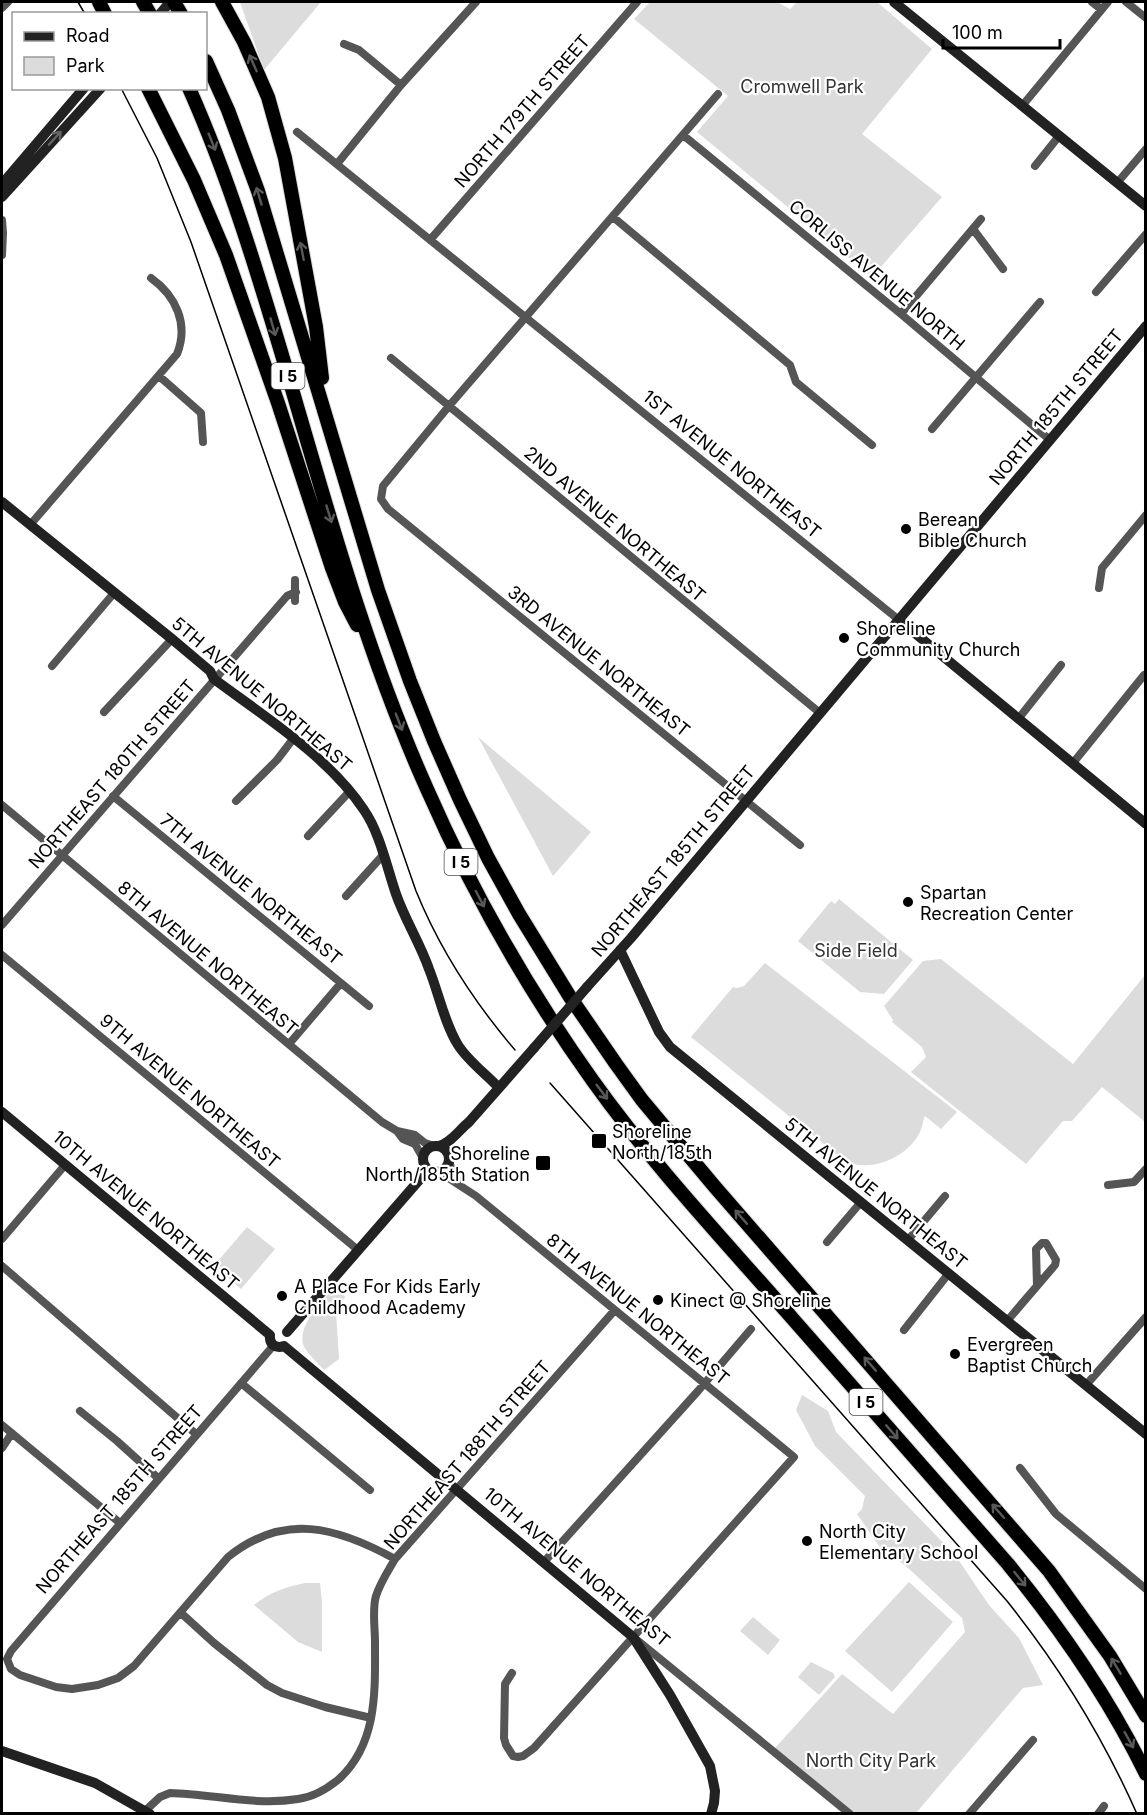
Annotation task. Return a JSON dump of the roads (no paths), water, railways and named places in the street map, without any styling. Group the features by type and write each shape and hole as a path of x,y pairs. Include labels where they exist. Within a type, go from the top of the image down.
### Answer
{"highway":[{"path":"143,2 163,8"},
{"path":"222,2 244,42 268,97 285,158 316,327 326,413"},
{"name":"I 5","path":"207,63 244,152 388,621 434,741 488,858 519,914 553,970 616,1064 679,1145 1049,1571 1110,1656 1146,1716"},
{"path":"149,90 194,180 226,255 278,403 340,592 379,667"},
{"name":"I 5","path":"190,90 232,194 338,544 379,667 413,758 468,876 516,962 594,1081 665,1173 1026,1586 1082,1662 1131,1744 1146,1774"}],"main road":[{"path":"894,2 1146,206"},
{"path":"2,184 82,90"},
{"path":"2,197 99,90"},
{"name":"NORTH 185TH STREET","path":"899,620 1146,326"},
{"name":"5TH AVENUE NORTHEAST","path":"2,502 172,639 210,671 214,679 332,770 351,791 366,812 384,854 397,896 429,967 448,1025 459,1047 499,1088"},
{"name":"NORTHEAST 185TH STREET","path":"437,1146 448,1142 499,1088 620,950 899,620"},
{"name":"1ST AVENUE NORTHEAST","path":"899,620 1144,820"},
{"name":"5TH AVENUE NORTHEAST","path":"620,950 659,1032 670,1047 1146,1434"},
{"name":"10TH AVENUE NORTHEAST","path":"2,1112 633,1637"},
{"name":"NORTHEAST 185TH STREET","path":"449,1160 469,1122"},
{"path":"287,1332 279,1328 274,1330 276,1342 288,1341 287,1332 358,1250 434,1171 446,1168 449,1160 446,1150 437,1146 426,1150 423,1158 425,1166 434,1171"},
{"path":"633,1637 676,1703 710,1766 715,1791 711,1814"},
{"path":"2,1751 95,1783 148,1812"}],"street":[{"path":"2,8 8,2"},
{"path":"337,164 401,85 476,2"},
{"name":"NORTH 179TH STREET","path":"430,240 637,2"},
{"path":"1092,2 1101,9"},
{"path":"1022,106 1108,2"},
{"path":"1126,2 1146,18"},
{"path":"344,44 359,50 401,85"},
{"path":"449,406 718,94"},
{"name":"1ST AVENUE NORTHEAST","path":"297,132 899,620"},
{"name":"CORLISS AVENUE NORTH","path":"683,135 1050,440"},
{"path":"1035,166 1059,136"},
{"path":"1117,183 1146,149"},
{"path":"613,217 790,365 796,382 872,445"},
{"path":"901,314 981,219"},
{"path":"2,220 2,255"},
{"path":"973,229 1003,269"},
{"path":"1096,292 1146,234"},
{"path":"30,525 177,354 183,333 180,317 165,288 151,278"},
{"path":"932,429 1040,302"},
{"name":"2ND AVENUE NORTHEAST","path":"391,358 820,713"},
{"path":"159,376 201,413 203,442"},
{"name":"3RD AVENUE NORTHEAST","path":"449,406 383,486 381,499 388,509 800,845"},
{"path":"1099,588 1102,568 1146,515"},
{"name":"NORTHEAST 180TH STREET","path":"2,925 287,596 296,596 295,580"},
{"path":"52,666 114,593"},
{"path":"104,712 172,639"},
{"path":"1019,718 1061,665"},
{"path":"1073,763 1144,675"},
{"path":"236,801 277,760 293,739"},
{"path":"308,836 351,791"},
{"name":"7TH AVENUE NORTHEAST","path":"113,796 369,1006"},
{"name":"8TH AVENUE NORTHEAST","path":"2,806 382,1122 397,1131 415,1135 425,1143 437,1146"},
{"path":"346,896 384,854"},
{"name":"9TH AVENUE NORTHEAST","path":"2,955 358,1250"},
{"path":"289,1044 341,983"},
{"name":"8TH AVENUE NORTHEAST","path":"397,1131 403,1139 415,1144 423,1158"},
{"name":"8TH AVENUE NORTHEAST","path":"449,1160 453,1173 462,1185"},
{"path":"2,1239 65,1165"},
{"path":"1108,1185 1134,1182 1146,1169"},
{"name":"8TH AVENUE NORTHEAST","path":"434,1171 462,1185 794,1457 633,1637"},
{"path":"908,1240 945,1196"},
{"path":"827,1242 861,1202"},
{"path":"1007,1321 1037,1286 1055,1265 1056,1260 1046,1243 1042,1243 1036,1249 1037,1286"},
{"path":"2,1266 196,1434"},
{"path":"904,1330 949,1273"},
{"name":"NORTHEAST 188TH STREET","path":"148,1812 160,1797 170,1793 274,1802 300,1799 330,1786 357,1760 371,1718 375,1684 375,1597 382,1581 395,1559 614,1311"},
{"path":"1086,1385 1146,1317"},
{"path":"544,1562 750,1329"},
{"name":"NORTHEAST 185TH STREET","path":"181,1613 134,1666 118,1678 98,1685 72,1689 56,1687 20,1675 10,1669 7,1659 11,1651 276,1342"},
{"path":"241,1383 370,1490"},
{"path":"80,1411 158,1479"},
{"path":"2,1425 120,1523"},
{"path":"2,1448 12,1433"},
{"path":"1020,1468 1056,1514 1146,1589"},
{"path":"371,1718 282,1693 267,1685 214,1643 181,1613 228,1557 259,1537 282,1529 303,1528 334,1534 365,1543 395,1559"},
{"path":"512,1673 505,1684 504,1738 509,1751 513,1756 518,1757 534,1748 633,1637"},
{"name":"10TH AVENUE NORTHEAST","path":"633,1637 850,1814"},
{"path":"969,1814 1033,1740"},
{"path":"1098,1814 1104,1806"}],"tram line":[{"path":"78,2 84,12"},
{"path":"122,90 157,158 191,242 425,913 459,975 515,1050"},
{"path":"550,1083 1007,1601 1079,1703 1110,1757 1137,1814"}],"place":[{"name":"Berean Bible Church","path":"906,529"},
{"name":"Shoreline Community Church","path":"844,638"},
{"name":"Spartan Recreation Center","path":"908,902"},
{"name":"Shoreline North/185th","path":"599,1141"},
{"name":"Shoreline North/185th Station","path":"543,1163"},
{"name":"A Place For Kids Early Childhood Academy","path":"282,1296"},
{"name":"Kinect @ Shoreline","path":"658,1300"},
{"name":"Evergreen Baptist Church","path":"955,1354"},
{"name":"North City Elementary School","path":"807,1541"}],"park label":[{"name":"Cromwell Park","path":"802,86"},
{"name":"Side Field","path":"856,950"},
{"name":"North City Park","path":"871,1760"}]}
